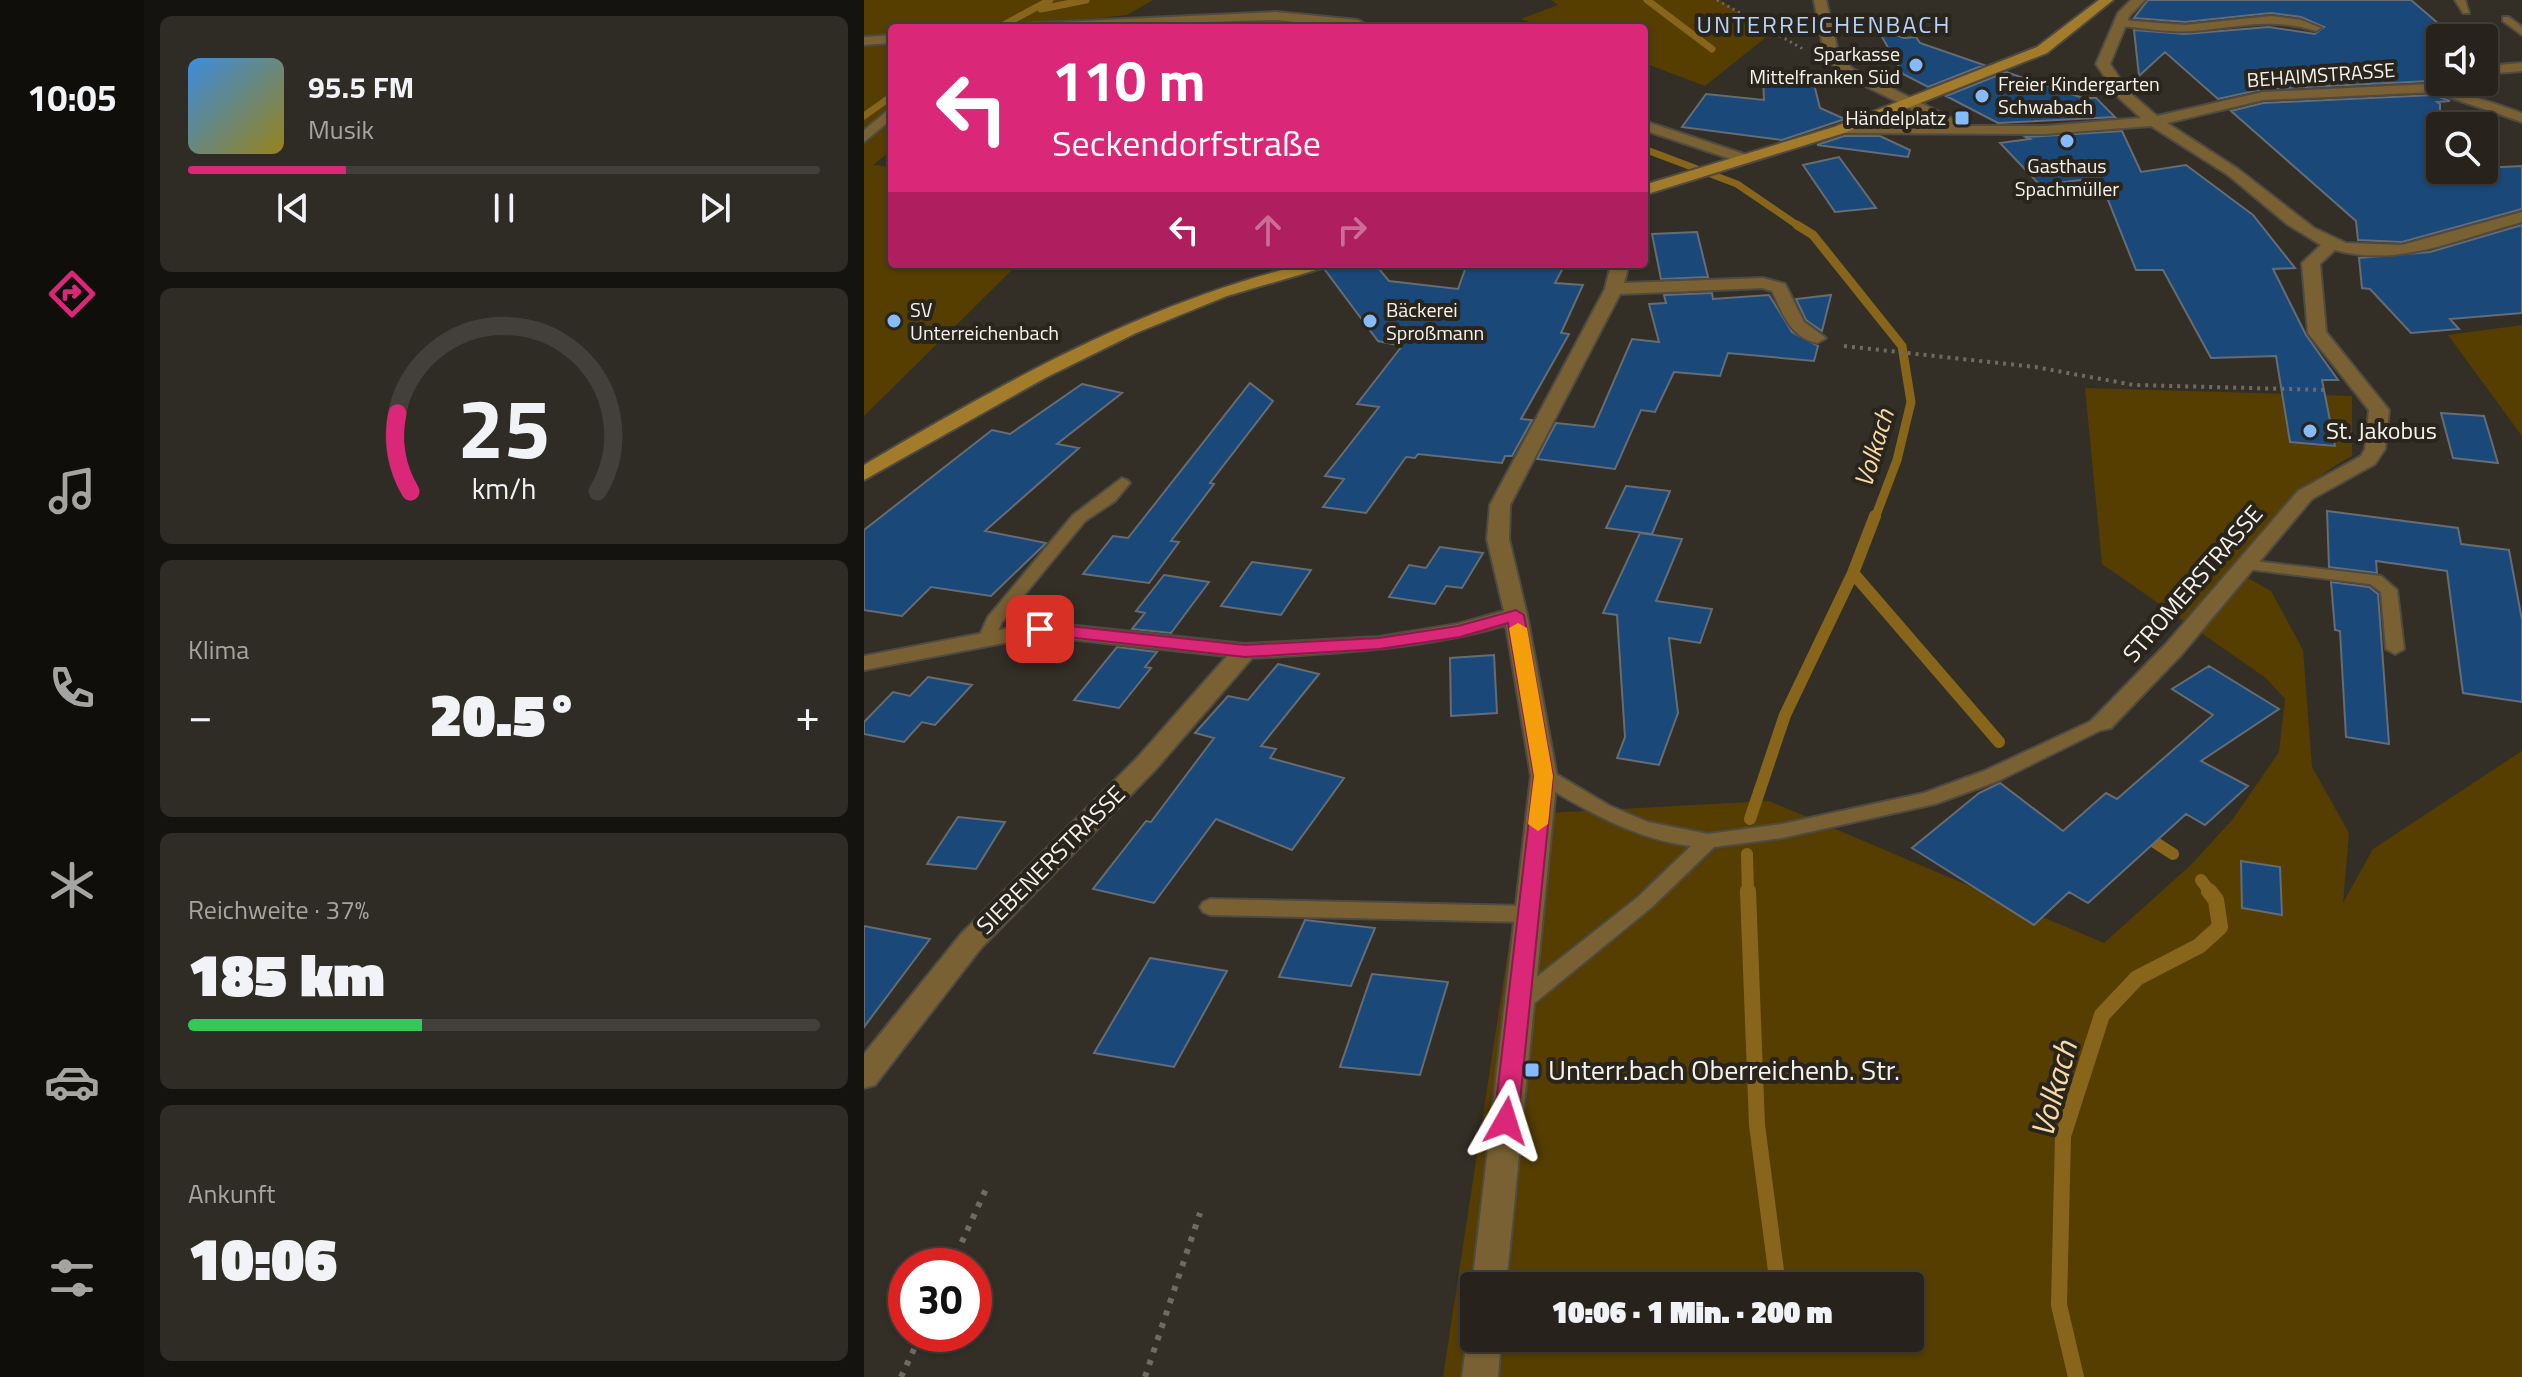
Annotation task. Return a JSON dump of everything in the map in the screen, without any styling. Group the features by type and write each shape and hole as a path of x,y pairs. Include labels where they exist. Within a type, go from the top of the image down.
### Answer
{"main road":[{"path":"1648,189 1839,130 2042,50 2107,0"},
{"path":"864,474 945,426 1088,350 1222,291 1307,268"}],"street":[{"path":"1276,16 1301,0"},
{"path":"1820,0 1832,57 1848,72 1972,132"},
{"path":"2139,0 2124,13 2103,64 2125,98 2183,142 2233,171 2313,236 2331,245 2363,252 2414,249 2522,217"},
{"path":"1327,6 1359,24"},
{"path":"1114,24 1276,16 1346,24"},
{"path":"864,41 888,39"},
{"path":"2498,69 2522,67"},
{"name":"BEHAIMSTRASSE","path":"2155,121 2263,96 2426,85"},
{"path":"2468,96 2522,118"},
{"path":"864,138 888,115"},
{"path":"1839,130 1972,132 2155,121"},
{"path":"1648,127 1739,161"},
{"name":"STROMERSTRASSE","path":"2102,722 2174,649 2305,495 2368,460 2375,449 2379,410 2317,333 2311,263 2331,245"},
{"path":"1490,1272 1544,776 1516,615 1498,539 1500,505 1617,276 1763,283 1779,288 1797,325 1817,338"},
{"path":"864,663 1040,629 1245,651 1379,644 1460,631 1516,615"},
{"name":"SIEBENERSTRASSE","path":"864,1076 971,941 1147,763 1245,651"},
{"path":"1480,1377 1483,1352"}],"lane":[{"path":"2460,0 2466,11"},
{"path":"2506,19 2522,32"},
{"path":"2120,23 2195,28 2238,20 2271,20 2296,21 2316,28"},
{"path":"987,639 994,621 1079,518 1109,498 1122,483"},
{"path":"2246,565 2375,580 2389,590 2395,649"},
{"name":"STROMERSTRASSE","path":"1544,776 1611,815 1666,837 1708,841 1782,831 1928,799 1991,776 2102,722"},
{"path":"1518,1004 1645,902 1708,841"},
{"path":"1210,907 1528,914"}],"path":[{"path":"1717,0 1811,53 1832,57"},
{"path":"1817,338 1882,350 2035,367 2134,385 2364,391"},
{"path":"959,1248 986,1189"},
{"path":"1145,1377 1200,1213"},
{"path":"901,1377 913,1352"}],"shaded area":[{"path":"864,0 1153,0 1127,15 1040,24 888,24 888,153 873,165 888,167 888,268 1014,268 864,416"},
{"path":"1551,0 1720,0 1770,34 1705,86 1648,65 1648,24 1535,24 1521,19 1558,5"},
{"path":"2522,325 2522,436 2448,335"},
{"path":"2085,388 2352,396 2352,456 2301,492 2233,570 2271,591 2303,650 2312,767 2349,833 2343,903 2373,849 2522,751 2522,1377 1443,1377 1529,814 1769,801 2104,943 2192,864 2233,819 2279,752 2285,699 2266,678 2102,564"}],"building":[{"path":"2148,0 2411,0 2439,24 2426,24 2426,81 2263,89 2218,99 2165,52 2139,76 2134,30 2185,34 2269,27 2315,34 2324,27 2301,17 2271,13 2185,22 2134,18"},
{"path":"1877,28 1904,38 1916,37 1920,43 1984,65 1928,87 1903,74"},
{"path":"2006,72 2083,98 2096,98 2115,117 1998,123 1946,96"},
{"path":"1812,76 1820,108 1845,119 1782,140 1682,127 1706,94 1764,100 1763,77"},
{"path":"2426,95 2450,101 2437,102 2440,112 2426,112 2426,184 2498,184 2498,167 2522,166 2522,209 2402,242 2358,240 2356,221 2231,111 2263,103"},
{"path":"2122,131 2141,172 2186,165 2253,215 2295,268 2273,269 2306,335 2338,380 2322,380 2335,446 2290,442 2276,356 2211,358 2163,270 2136,270 2108,200 2081,180 2040,185 2000,143 2030,139 2026,137"},
{"path":"1844,136 1880,136 1910,150 1908,157 1817,145"},
{"path":"1839,157 1876,208 1835,212 1803,165"},
{"path":"2522,225 2522,313 2450,319 2459,329 2411,333 2370,289 2362,288 2359,258 2430,252"},
{"path":"1697,232 1708,277 1661,279 1652,234"},
{"path":"1378,268 1389,281 1458,289 1466,268 1563,268 1555,283 1583,285 1561,333 1569,334 1521,419 1532,420 1512,456 1505,456 1502,463 1418,454 1415,458 1406,457 1366,513 1323,507 1344,479 1325,476 1379,407 1357,404 1402,346 1378,341 1325,270"},
{"path":"1712,293 1713,299 1769,295 1792,332 1818,346 1814,361 1728,353 1720,376 1674,372 1655,412 1641,410 1615,469 1537,459 1556,423 1594,427 1632,339 1659,342 1649,304 1666,303 1664,295"},
{"path":"1831,295 1822,331 1806,320 1796,299"},
{"path":"1250,383 1273,401 1210,483 1214,484 1171,541 1179,542 1149,583 1083,574 1113,536 1128,538"},
{"path":"1082,384 1122,393 1057,444 1079,448 985,531 1046,543 991,596 931,587 902,616 864,610 864,530 992,430 1010,434"},
{"path":"2441,413 2484,416 2498,463 2453,458"},
{"path":"1626,486 1670,491 1652,534 1606,528"},
{"path":"2327,511 2458,528 2461,544 2509,550 2522,620 2522,702 2463,693 2447,571 2376,561 2377,573 2329,567"},
{"path":"1640,533 1682,539 1656,601 1712,609 1700,643 1669,638 1678,713 1659,765 1617,758 1625,737 1617,615 1603,613"},
{"path":"1440,547 1483,553 1462,588 1446,586 1435,604 1389,597 1409,565 1426,568"},
{"path":"1252,562 1311,570 1281,615 1221,606"},
{"path":"1164,575 1209,582 1171,633 1132,629 1145,613 1136,611"},
{"path":"2331,582 2369,587 2378,594 2389,744 2346,737 2340,631 2335,630"},
{"path":"1117,647 1157,652 1145,667 1151,668 1119,708 1074,700"},
{"path":"1494,655 1497,713 1451,716 1450,658"},
{"path":"1278,664 1319,674 1261,746 1276,749 1270,758 1344,778 1292,850 1216,819 1154,903 1093,889 1146,821 1151,822 1214,738 1195,733 1228,696 1248,700"},
{"path":"2209,666 2279,709 2201,761 2248,786 2205,825 2186,814 2088,903 2069,892 2034,925 1912,848 1979,793 2000,783 2063,831 2106,793 2117,799 2213,715 2172,689"},
{"path":"928,677 972,685 935,725 922,722 904,742 864,734 864,722 893,692 910,696"},
{"path":"958,817 1005,822 976,869 927,864"},
{"path":"2241,861 2280,867 2282,915 2242,908"},
{"path":"1305,920 1375,928 1351,986 1279,977"},
{"path":"864,926 930,939 864,1027"},
{"path":"1150,958 1227,971 1174,1067 1094,1053"},
{"path":"1372,974 1448,982 1420,1075 1340,1067"}],"waterway":[{"path":"1005,24 1050,0"},
{"path":"1041,9 1086,0"},
{"path":"1647,0 1712,49"},
{"path":"864,116 888,99"},
{"name":"Volkach","path":"1648,151 1737,184 1798,226"},
{"name":"Volkach","path":"1798,226 1813,235 1902,346 1911,402 1897,460 1875,518"},
{"name":"Volkach","path":"1853,573 1875,516"},
{"path":"1750,819 1785,715 1853,573"},
{"name":"Volkach","path":"1853,573 1999,742"},
{"name":"Volkach","path":"2142,834 2173,854"},
{"path":"1747,854 1748,893"},
{"name":"Volkach","path":"2201,880 2211,893"},
{"path":"1748,891 1757,1125 1776,1272"},
{"name":"Volkach","path":"2076,1377 2059,1305 2063,1136 2102,1015 2137,978 2199,946 2220,927 2216,900 2209,891"}],"slow traffic":[{"path":"1518,628 1544,776 1538,824"}],"place":[{"name":"Sparkasse Mittelfranken Süd","path":"1916,65"},
{"name":"Freier Kindergarten Schwabach","path":"1982,96"},
{"name":"Händelplatz","path":"1962,118"},
{"name":"Gasthaus Spachmüller","path":"2067,141"},
{"name":"SV Unterreichenbach","path":"894,321"},
{"name":"Bäckerei Sproßmann","path":"1370,321"},
{"name":"St. Jakobus","path":"2310,431"},
{"name":"Unterr.bach Oberreichenb. Str.","path":"1532,1070"}],"district":[{"name":"UNTERREICHENBACH","path":"1824,25"}],"route":[{"path":"1040,629 1245,651 1379,644 1460,631 1516,615 1544,776 1506,1121"}]}
